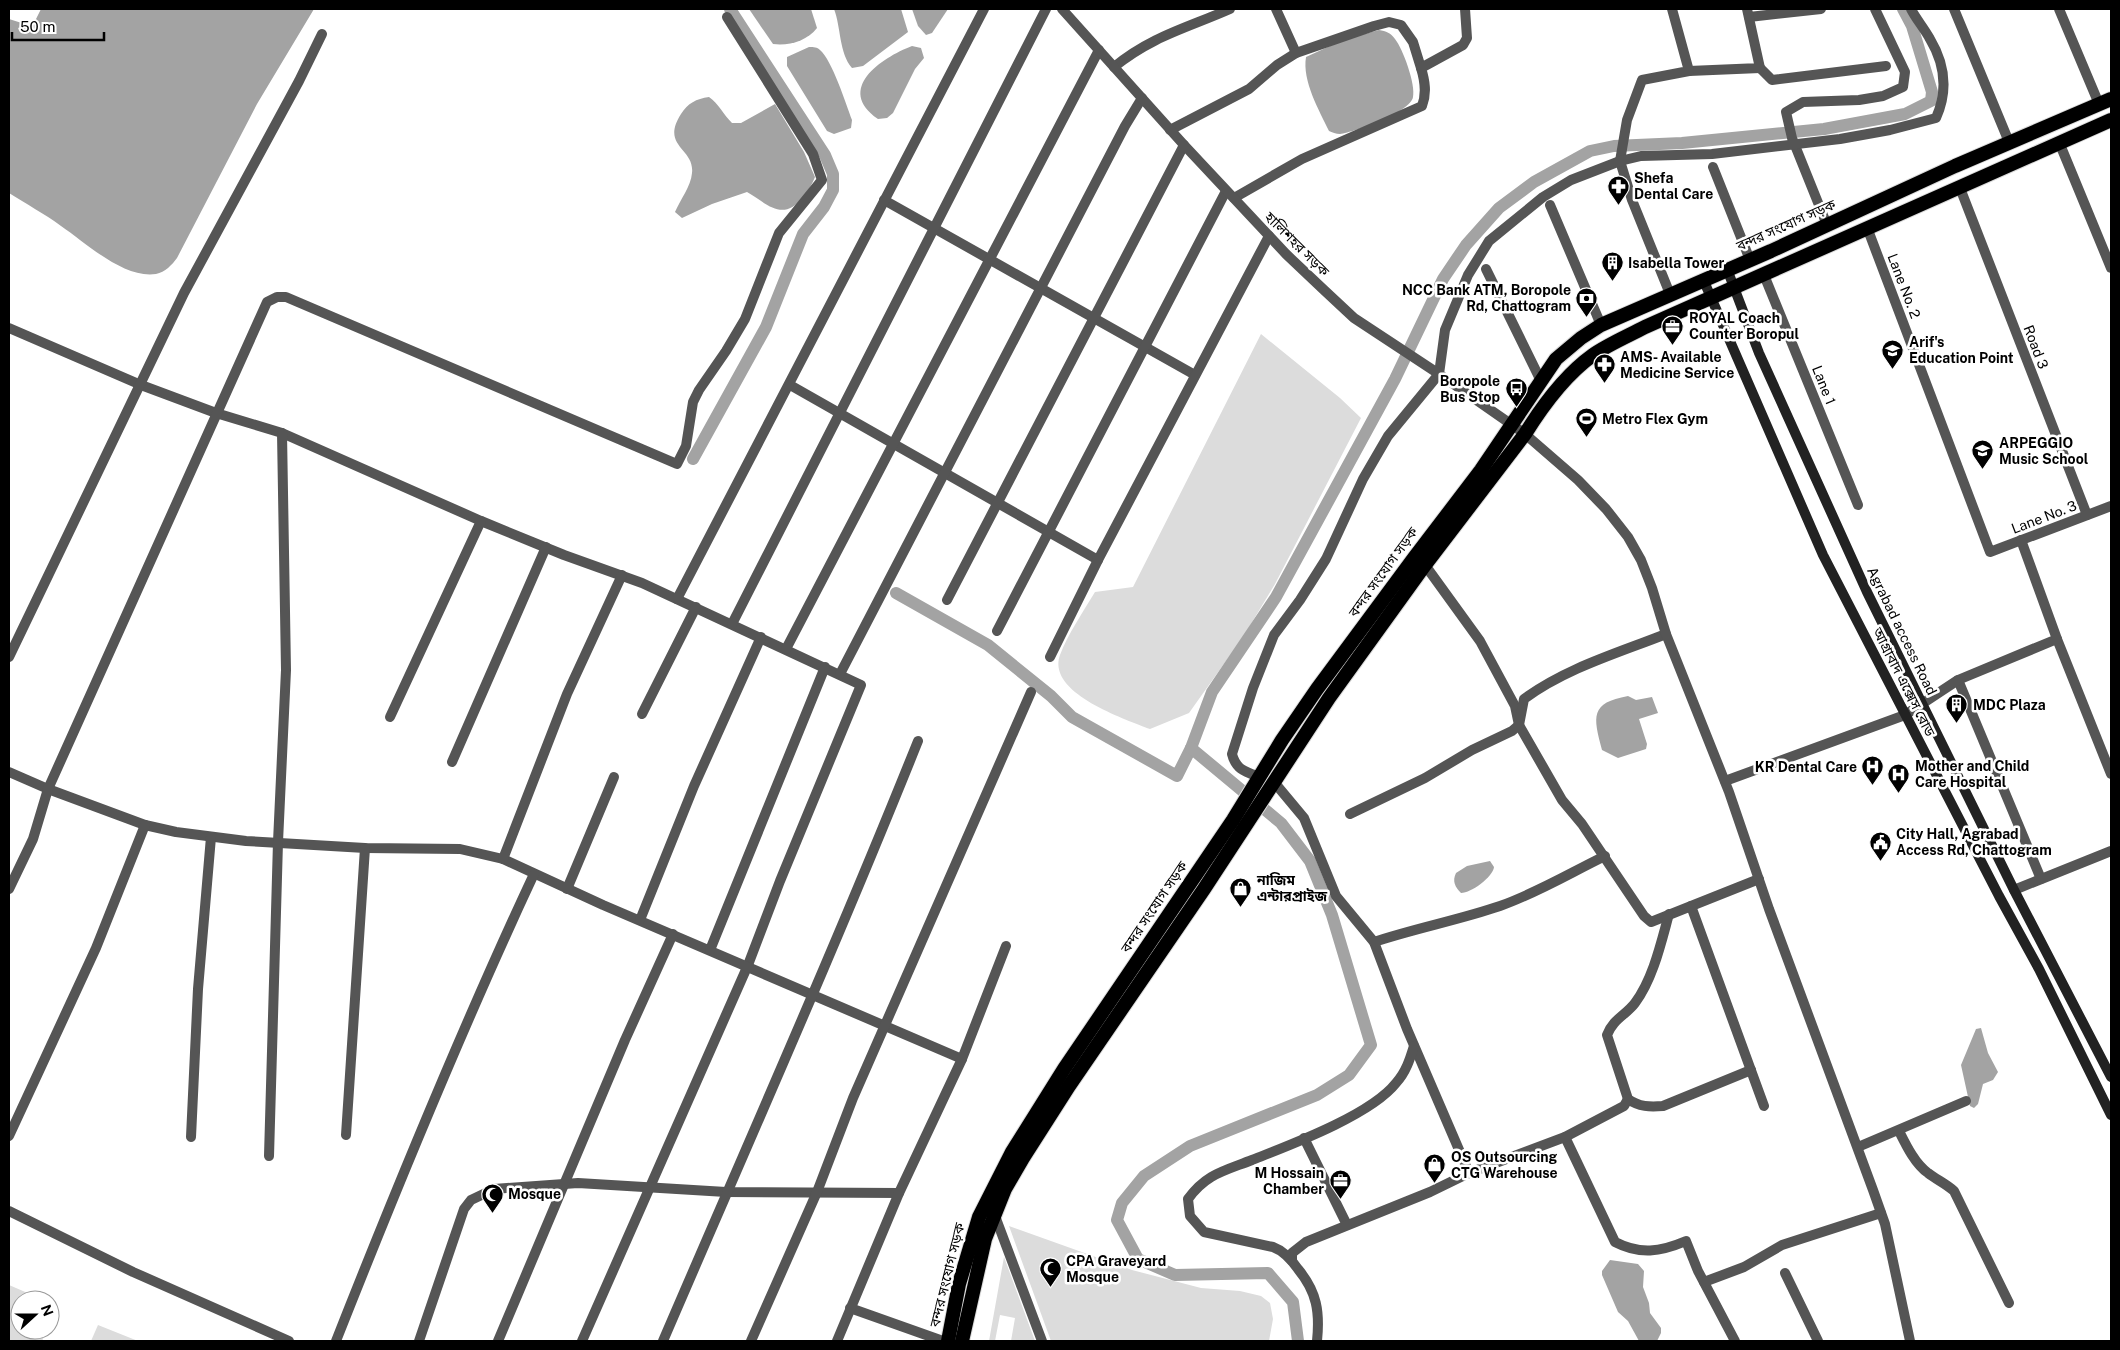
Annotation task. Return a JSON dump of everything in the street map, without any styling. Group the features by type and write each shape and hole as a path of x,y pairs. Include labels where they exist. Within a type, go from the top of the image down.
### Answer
{"highway":[{"name":"বন্দর সংযোগ সড়ক","path":"1266,782 1282,740 1317,689 1481,470 1556,359 1581,338 1601,325 1703,279 1750,260 2009,142 2105,102"},
{"name":"বন্দর সংযোগ সড়ক","path":"948,1341 968,1250 980,1217 999,1176 1064,1069 1266,782 1525,434 1537,415 1570,375 1594,355 1645,327 1711,296 1868,230 2111,120"},
{"name":"বন্দর সংযোগ সড়ক","path":"962,1341 981,1254 1005,1189 1069,1086 1177,930 1238,824"}],"main road":[{"name":"Agrabad access Road","path":"1727,269 1760,353 1867,592 1924,703 2014,890 2111,1077"},
{"name":"আগ্রাবাদ এক্সেস রোড","path":"1703,279 1823,555 2039,969 2111,1115"}],"street":[{"path":"677,599 984,9"},
{"path":"732,624 1046,9"},
{"name":"হালিশহর সড়ক","path":"1062,9 1170,130 1269,236 1354,318 1525,434 1606,508 1628,536 1641,560 1666,634 1725,781 1881,1213 1910,1341"},
{"path":"1114,67 1143,46 1163,35 1230,9"},
{"path":"1276,9 1296,53"},
{"path":"1420,68 1463,44 1467,38 1465,9"},
{"path":"1672,9 1689,71"},
{"path":"1820,9 1748,13 1760,68 1772,80 1886,66"},
{"path":"1827,225 1792,138 1786,112 1803,102 1859,100 1883,96 1903,87 1905,72 1875,9"},
{"path":"1469,1173 1414,1046 1374,942 1336,896 1304,818 1266,782 1241,770 1234,763 1232,754 1252,688 1274,635 1300,600 1326,559 1356,492 1383,444 1439,374 1444,330 1468,275 1489,241 1542,197 1571,180 1620,161 1642,156 1712,154 1840,139 1890,130 1936,118 1944,101 1943,66 1930,39 1911,9"},
{"path":"1954,9 2009,142"},
{"path":"2059,9 2105,102"},
{"path":"9,889 33,839 48,789 267,302 277,297 286,297 677,464 686,446 693,402 698,390 718,365 745,319 779,233 822,180 813,154 727,18"},
{"path":"1170,130 1242,93 1296,53 1389,22 1401,25 1408,33 1425,82 1425,98 1422,106 1319,151 1268,177 1234,198"},
{"path":"9,657 188,286 322,34"},
{"path":"786,649 1099,50"},
{"path":"1670,294 1632,200 1620,161 1627,120 1642,80 1689,71 1760,68"},
{"path":"840,674 1040,288 1125,126 1142,98"},
{"path":"2060,142 2111,268"},
{"path":"946,600 1184,145"},
{"path":"1713,167 1750,260"},
{"name":"Road 3","path":"1960,188 2087,516"},
{"path":"997,631 1047,531 1226,190"},
{"path":"884,200 1195,375"},
{"path":"1550,205 1601,325"},
{"name":"Lane No. 2","path":"1868,230 1988,549"},
{"path":"1050,657 1098,560 1269,236"},
{"path":"1486,269 1541,381"},
{"name":"Lane 1","path":"1764,275 1858,505"},
{"path":"9,328 141,385 282,433 481,521 622,575 761,637 861,685 780,880 748,965 582,1341"},
{"path":"790,385 1098,560"},
{"path":"269,1156 278,842 286,670 282,433"},
{"name":"Lane No. 3","path":"1988,549 1993,552 2111,506"},
{"path":"390,717 481,521"},
{"path":"2021,540 2057,639 2111,774"},
{"path":"452,762 546,547"},
{"path":"1426,565 1480,641 1515,706 1519,725 1562,800 1605,856 1644,916 1651,922 1759,879"},
{"path":"503,859 564,702 592,637 622,575"},
{"path":"642,714 696,608"},
{"path":"1350,814 1425,778 1472,750 1512,731 1519,725 1524,699 1541,687 1586,666 1666,634"},
{"path":"640,920 694,786 761,637"},
{"path":"1725,781 1906,716 1958,680 2057,639"},
{"path":"710,950 825,667"},
{"path":"1958,680 2041,879"},
{"path":"750,1341 817,1192 853,1098 1031,692"},
{"path":"663,1341 813,994 918,741"},
{"path":"9,772 48,789 145,825 211,837 365,848 460,850 503,859 567,889 748,965 962,1059"},
{"path":"567,889 614,777"},
{"path":"9,1136 96,948 145,825"},
{"path":"192,1138 198,989 211,837"},
{"path":"346,1135 365,848"},
{"path":"2014,890 2111,851"},
{"path":"1374,942 1419,927 1500,906 1530,895 1605,856"},
{"path":"336,1341 399,1179 482,986 534,874"},
{"path":"1692,906 1764,1106"},
{"path":"1669,914 1643,991 1634,1005 1611,1025 1607,1035 1628,1100 1636,1105 1663,1106 1751,1070"},
{"path":"498,1341 625,1040 673,934"},
{"path":"837,1341 899,1193 962,1059 1006,946"},
{"path":"1317,1341 1318,1304 1307,1279 1292,1261 1281,1250 1272,1247 1204,1232 1190,1216 1188,1199 1198,1184 1216,1174 1304,1138 1377,1101 1396,1084 1409,1064 1414,1046"},
{"path":"1292,1261 1292,1253 1298,1246 1469,1173 1564,1136 1624,1106 1628,1100"},
{"path":"1858,1148 1966,1101"},
{"path":"1899,1131 1919,1164 1928,1174 1944,1182 1954,1191 2009,1303"},
{"path":"1564,1136 1614,1242 1638,1251 1653,1252 1686,1241 1704,1282 1735,1341"},
{"path":"1304,1138 1347,1225"},
{"path":"419,1341 464,1209 471,1200 494,1189 565,1184 649,1186 726,1192 899,1193"},
{"path":"9,1211 133,1272 289,1341"},
{"path":"1704,1282 1744,1267 1782,1245 1881,1213"},
{"path":"995,1216 1042,1341"},
{"path":"1785,1273 1818,1341"},
{"path":"850,1308 943,1341"}],"shaded area":[{"path":"41,9 314,9 257,104 177,258 171,266 162,272 144,274 118,265 49,217 9,193 9,19 28,25 35,21"},
{"path":"749,9 811,9 817,28 813,33 797,42 773,44"},
{"path":"834,9 901,9 908,32 863,66 852,68 842,47"},
{"path":"912,9 948,9 932,33 926,35 918,26"},
{"path":"1379,30 1392,35 1402,51 1413,84 1413,97 1410,103 1403,109 1369,125 1340,134 1329,131 1316,105 1306,76 1306,57 1343,40"},
{"path":"912,46 921,48 924,58 915,69 893,113 887,118 878,119 866,108 861,97 862,86 867,76 876,66"},
{"path":"809,47 819,49 825,55 852,120 851,128 834,134 827,131 787,66 787,57"},
{"path":"709,97 732,123 741,123 775,104 804,152 815,177 813,183 796,204 789,209 776,209 747,192 712,204 682,218 675,212 688,188 692,173 692,165 689,158 676,141 674,134 676,125 681,114 690,104 696,100"},
{"path":"1261,334 1340,398 1361,418 1275,584 1243,637 1189,713 1150,729 1107,711 1076,692 1065,681 1059,669 1060,655 1071,631 1095,592 1133,587"},
{"path":"1628,696 1636,700 1652,697 1658,713 1639,719 1647,744 1646,749 1618,758 1602,750 1597,728 1597,713 1607,703"},
{"path":"1490,861 1494,867 1486,880 1476,887 1461,893 1455,884 1456,873 1467,866"},
{"path":"1981,1028 1988,1053 1998,1072 1993,1080 1983,1084 1978,1104 1974,1108 1970,1106 1961,1065 1976,1029"},
{"path":"1009,1226 1132,1270 1201,1288 1240,1291 1261,1296 1270,1303 1273,1319 1269,1341 1051,1341"},
{"path":"1004,1257 1035,1341 1011,1341 1015,1318 1000,1315 995,1341 989,1341"},
{"path":"1610,1260 1638,1264 1644,1271 1643,1287 1649,1303 1650,1313 1661,1328 1657,1341 1639,1341 1628,1321 1618,1312 1602,1275 1602,1271"},
{"path":"9,1285 21,1290 10,1290 10,1340 42,1340 9,1341"},
{"path":"98,1325 138,1341 91,1341"}],"waterway":[{"path":"693,459 766,327 803,234 824,207 833,190 833,174 825,155 730,9"},
{"path":"896,593 988,645 1051,696 1072,717 1177,776 1191,748 1212,692 1276,597 1395,379 1443,279 1466,245 1499,208 1534,182 1590,151 1614,146 1682,143 1824,129 1905,114 1931,101 1932,92 1912,26 1903,9"},
{"path":"1191,748 1281,823 1310,861 1332,915 1371,1045 1349,1075 1317,1095 1190,1146 1144,1176 1122,1203 1117,1220 1138,1259 1175,1275 1268,1273 1293,1302 1298,1341"}],"place":[{"name":"Shefa Dental Care","path":"1618,205"},
{"name":"Isabella Tower","path":"1612,282"},
{"name":"NCC Bank ATM, Boropole Rd, Chattogram","path":"1587,317"},
{"name":"ROYAL Coach Counter Boropul","path":"1673,345"},
{"name":"Arif's Education Point","path":"1893,369"},
{"name":"AMS- Available Medicine Service","path":"1604,384"},
{"name":"Boropole Bus Stop","path":"1516,408"},
{"name":"Metro Flex Gym","path":"1586,438"},
{"name":"ARPEGGIO Music School","path":"1983,470"},
{"name":"MDC Plaza","path":"1957,724"},
{"name":"KR Dental Care","path":"1873,786"},
{"name":"Mother and Child Care Hospital","path":"1899,793"},
{"name":"City Hall, Agrabad Access Rd, Chattogram","path":"1880,861"},
{"name":"নাজিম এন্টারপ্রাইজ","path":"1241,907"},
{"name":"OS Outsourcing CTG Warehouse","path":"1435,1184"},
{"name":"M Hossain Chamber","path":"1340,1200"},
{"name":"Mosque","path":"492,1213"},
{"name":"CPA Graveyard Mosque","path":"1050,1288"}]}
